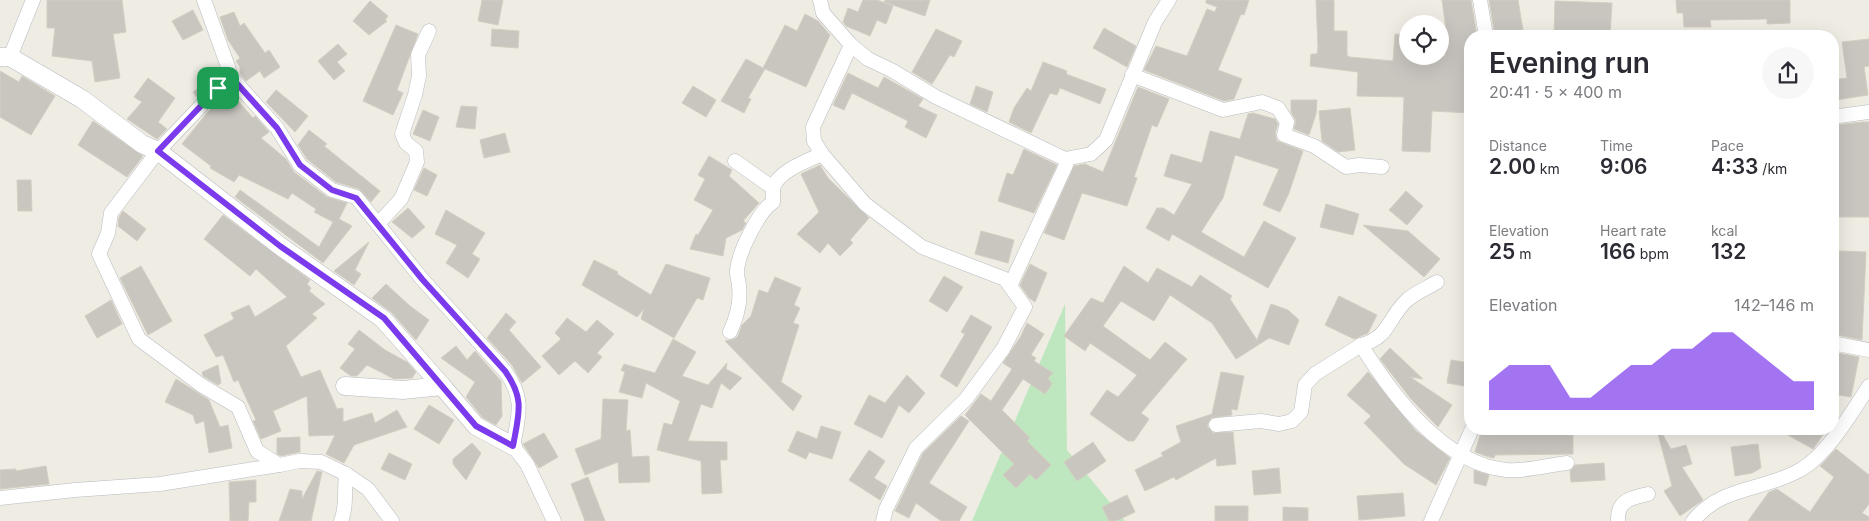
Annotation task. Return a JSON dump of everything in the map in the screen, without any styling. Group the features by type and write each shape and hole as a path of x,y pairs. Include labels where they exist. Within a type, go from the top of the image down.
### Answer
{"street":[{"path":"33,0 5,57 82,99 142,144 158,151 280,246 384,318 476,426 513,446 527,464 554,521"},
{"path":"204,0 232,78 277,128 300,165 332,190 356,198 433,292 505,371 516,387 520,410 513,446"},
{"path":"820,0 823,13 851,45 868,59 893,71 936,97 1065,159 1091,154 1106,140 1155,22 1170,0"},
{"path":"1480,0 1485,30"},
{"path":"378,224 401,200 417,162 416,151 406,143 402,134 415,95 419,76 418,55 429,32"},
{"path":"851,45 813,127 814,141 822,154 865,204 922,247 1005,279 1025,307 1003,349 966,399 916,448 886,509 883,521"},
{"path":"1132,75 1223,110 1262,102 1278,108 1287,122 1284,135 1314,146 1346,168 1359,166 1382,168"},
{"path":"232,78 218,88 158,151 110,213 108,233 99,254 139,339 201,385 238,407 257,451 278,466"},
{"path":"1839,115 1869,112"},
{"path":"730,332 737,309 740,288 737,271 741,256 758,220 766,207 773,202 775,181 791,170 822,154"},
{"path":"1010,286 1066,165 1065,159"},
{"path":"735,161 773,188"},
{"path":"1216,425 1261,420 1279,424 1292,421 1301,412 1305,385 1315,374 1361,345 1374,342 1382,336 1396,311 1408,299 1437,282"},
{"path":"1839,344 1869,350"},
{"path":"1361,345 1386,385 1405,407 1460,456 1482,466 1509,471 1567,463"},
{"path":"345,386 403,390 442,386"},
{"path":"1839,428 1869,386"},
{"path":"1431,521 1469,435"},
{"path":"1693,521 1700,512 1726,495 1798,472 1810,463 1833,435"},
{"path":"0,498 160,484 300,461 321,462 346,474 368,489 392,521"},
{"path":"341,521 346,510 343,494 346,474"},
{"path":"1618,521 1618,510 1625,500 1648,494"}],"green space":[{"path":"1065,304 1067,450 1125,521 972,521"}],"building":[{"path":"47,0 122,0 126,32 113,34 120,78 95,82 92,61 52,56 55,28 47,28"},
{"path":"482,0 503,0 498,25 478,21"},
{"path":"863,0 877,0 893,6 886,24 877,20 870,36 846,26 843,22 848,8 858,12"},
{"path":"885,0 930,0 925,16 884,2"},
{"path":"1206,0 1249,0 1244,15 1241,14 1218,70 1242,79 1234,99 1224,101 1144,70 1156,46 1187,56 1207,9 1215,12 1217,7 1206,3"},
{"path":"1316,0 1334,0 1334,31 1347,31 1347,55 1349,57 1393,61 1395,34 1399,34 1399,65 1449,65 1449,15 1444,15 1442,0 1471,0 1476,30 1464,30 1464,113 1432,111 1430,152 1402,151 1404,97 1357,96 1358,72 1310,66 1311,54 1317,54"},
{"path":"1489,0 1518,0 1523,30 1494,30"},
{"path":"1676,0 1790,0 1790,23 1767,24 1767,19 1710,20 1711,27 1684,27 1683,13 1677,13"},
{"path":"370,1 388,16 385,20 387,21 369,35 353,21"},
{"path":"1555,1 1612,3 1610,30 1554,30"},
{"path":"193,10 203,30 183,40 172,21"},
{"path":"234,12 240,26 244,23 265,53 269,50 280,67 264,78 260,71 246,81 240,73 240,67 236,61 240,58 228,40 220,17"},
{"path":"805,14 818,21 830,35 806,87 763,68 785,25 797,31"},
{"path":"396,25 418,34 397,90 403,93 393,115 363,101"},
{"path":"1104,28 1136,46 1127,67 1093,48"},
{"path":"492,29 519,31 518,48 491,46"},
{"path":"936,29 962,41 954,57 950,55 932,84 912,72"},
{"path":"1869,39 1869,66 1864,67 1868,95 1839,100 1839,79 1847,78 1842,42"},
{"path":"338,44 347,54 337,62 345,71 334,80 318,61"},
{"path":"746,59 765,69 748,98 751,99 744,113 721,101"},
{"path":"1043,62 1067,71 1066,74 1106,89 1100,104 1060,88 1057,95 1050,93 1031,133 1009,122 1014,108 1027,88 1031,91"},
{"path":"0,71 19,82 22,76 55,96 31,135 0,117"},
{"path":"848,73 878,88 884,77 923,99 918,106 937,115 926,138 905,127 908,121 852,93 844,110 833,105"},
{"path":"148,78 175,98 158,122 167,129 157,139 127,119 142,102 134,97"},
{"path":"211,79 212,81 197,97 193,92"},
{"path":"693,86 716,100 706,117 682,103"},
{"path":"976,86 993,92 987,112 970,104"},
{"path":"1138,87 1169,99 1157,127 1152,125 1134,177 1137,178 1127,206 1082,193 1064,240 1044,233 1074,166 1085,164 1103,172"},
{"path":"231,90 230,92 253,118 255,116 269,132 261,138 286,159 294,172 327,197 347,203 339,219 352,226 323,263 235,197 240,190 319,247 333,222 314,212 316,209 292,193 288,199 239,175 234,182 210,168 211,166 182,144 206,114"},
{"path":"276,90 308,116 295,132 266,102"},
{"path":"1291,100 1317,100 1316,114 1309,135 1294,129 1296,121 1291,112"},
{"path":"461,106 477,107 475,129 456,127"},
{"path":"1350,108 1355,150 1338,152 1322,141 1319,111"},
{"path":"423,110 439,117 430,141 413,134"},
{"path":"1253,113 1275,119 1278,124 1275,133 1277,141 1303,151 1289,193 1280,212 1263,205 1279,169 1235,155 1223,198 1201,232 1244,257 1264,221 1296,238 1268,288 1172,234 1169,241 1146,228 1157,208 1163,208 1174,215 1192,184 1164,176 1171,154 1202,163 1210,131 1240,139 1248,114"},
{"path":"93,121 143,156 127,177 78,145"},
{"path":"1869,122 1869,217 1839,217 1839,125"},
{"path":"309,130 327,144 324,146 380,191 371,202 359,189 336,182 307,159 298,145"},
{"path":"505,133 510,152 484,158 480,140"},
{"path":"1024,149 1057,165 1034,213 998,201 1007,173 1013,175"},
{"path":"709,156 732,170 729,176 759,203 743,221 746,223 742,230 726,238 723,256 690,249 696,234 698,235 713,210 694,200 705,179 698,175"},
{"path":"820,165 828,178 869,218 850,240 853,243 840,256 828,243 820,253 797,234 819,212 801,174"},
{"path":"424,168 437,175 427,196 414,190"},
{"path":"17,180 31,180 32,211 18,211"},
{"path":"1406,191 1423,206 1407,225 1389,210"},
{"path":"1326,204 1359,214 1353,235 1320,227"},
{"path":"408,208 425,227 412,238 392,222"},
{"path":"446,210 485,233 472,254 480,259 468,278 446,263 457,245 435,234"},
{"path":"123,211 146,229 137,241 118,226 119,217"},
{"path":"223,215 310,280 307,284 311,288 309,291 325,304 312,314 317,318 286,346 301,377 320,370 337,409 343,408 343,422 372,413 375,423 397,410 407,427 354,445 344,463 326,454 335,435 309,436 307,396 273,411 281,431 261,439 253,421 256,420 238,380 234,382 223,355 216,357 204,335 234,319 231,313 249,305 255,317 287,297 256,269 250,276 204,239"},
{"path":"1363,225 1408,231 1440,259 1424,277"},
{"path":"981,231 1014,240 1008,263 975,254"},
{"path":"369,242 355,270 361,274 354,285 334,271"},
{"path":"1839,251 1866,252 1862,340 1839,335"},
{"path":"594,260 618,272 617,274 651,295 666,264 710,278 703,300 697,298 674,338 641,319 644,309 637,317 582,285"},
{"path":"1030,264 1047,273 1035,302 1029,298 1020,285"},
{"path":"141,266 172,321 148,335 120,278"},
{"path":"1124,266 1148,283 1157,268 1192,287 1200,275 1232,296 1230,299 1257,340 1271,304 1288,310 1299,320 1289,345 1269,338 1236,359 1212,323 1170,295 1154,321 1121,301 1103,326 1150,360 1165,342 1187,359 1141,413 1149,419 1134,441 1128,441 1090,414 1107,390 1118,397 1137,375 1090,343 1085,351 1064,336 1091,298 1103,303"},
{"path":"944,276 963,287 947,312 929,301"},
{"path":"775,277 801,288 794,305 800,308 793,323 799,325 781,382 802,396 793,411 725,341 735,339 738,336 742,325 751,316 759,290 768,293"},
{"path":"386,284 429,320 416,340 391,312 372,298"},
{"path":"1339,296 1377,315 1368,333 1354,339 1325,325"},
{"path":"111,300 122,324 97,338 85,316"},
{"path":"506,313 516,322 509,330 541,367 522,383 512,365 487,338"},
{"path":"971,315 992,327 957,387 940,376 965,334 961,332"},
{"path":"567,318 586,332 597,320 614,334 597,353 602,357 588,373 575,361 559,375 542,356 561,339 555,333"},
{"path":"1027,323 1044,334 1031,355 1036,358 1034,361 1053,373 1048,378 1052,384 1045,394 1023,379 1002,410 1030,438 1027,441 1051,465 1036,480 1030,474 1016,488 1003,475 1014,464 965,415 981,394 991,401 1012,369 1003,363 1021,336"},
{"path":"359,330 385,350 407,362 416,372 412,378 394,379 367,365 357,376 351,376 340,368 355,349 348,344"},
{"path":"673,339 696,352 682,376 708,385 727,363 726,369 742,378 730,390 721,383 712,408 701,404 688,441 727,442 727,460 720,460 722,493 702,494 701,461 657,450 664,423 672,425 680,401 646,383 642,398 619,392 625,372 621,370 624,364 655,373"},
{"path":"456,346 467,360 475,351 501,381 502,416 496,425 483,418 466,397 475,382 441,358"},
{"path":"1390,348 1423,379 1410,377 1452,405 1438,427 1411,399 1380,359"},
{"path":"1839,353 1859,357 1851,397 1839,395"},
{"path":"1451,360 1464,362 1464,386 1447,383"},
{"path":"218,365 221,383 218,385 203,376 202,372"},
{"path":"1221,372 1244,376 1237,410 1231,409 1232,415 1211,418 1207,426 1213,433 1233,432 1236,464 1217,466 1216,458 1176,480 1174,477 1145,491 1135,470 1163,456 1161,453 1181,442 1176,426 1212,414"},
{"path":"1368,372 1415,430 1450,458 1436,485 1404,464 1364,423 1371,416 1347,395"},
{"path":"907,375 925,393 909,413 899,405 882,438 854,424 869,395 885,403"},
{"path":"176,379 209,400 220,427 228,425 232,448 209,453 204,421 196,424 193,415 165,402"},
{"path":"603,399 628,400 626,431 630,430 632,457 649,456 650,482 619,483 618,462 585,475 575,449 601,439"},
{"path":"429,405 454,420 439,444 414,429"},
{"path":"961,416 969,421 929,483 967,507 959,521 941,521 916,503 909,518 895,511 923,453"},
{"path":"821,426 841,432 832,459 809,452 806,459 788,451 797,431 817,439"},
{"path":"544,433 558,457 539,468 523,444"},
{"path":"1480,435 1573,435 1573,454 1495,455 1494,458 1475,452"},
{"path":"1658,435 1663,435 1671,449 1686,445 1692,464 1682,467 1703,500 1680,516 1664,491 1672,486"},
{"path":"1788,435 1823,435 1813,449"},
{"path":"300,437 300,452 281,456 277,454 277,438"},
{"path":"1093,442 1106,461 1077,481 1064,462"},
{"path":"472,443 481,453 466,480 453,464 453,459"},
{"path":"1758,444 1761,468 1752,473 1735,476 1731,447"},
{"path":"1836,449 1869,475 1869,504 1862,513 1869,517 1869,521 1748,521 1769,492 1777,489 1810,512 1834,477 1820,466"},
{"path":"869,450 885,461 874,478 887,486 880,500 849,480"},
{"path":"389,453 412,464 405,480 381,469"},
{"path":"1604,463 1605,480 1571,482 1570,471 1575,465"},
{"path":"46,466 49,484 0,489 0,470 16,469 16,471"},
{"path":"1279,468 1281,493 1254,495 1252,471"},
{"path":"1474,470 1489,475 1486,486 1474,483"},
{"path":"317,471 322,472 311,521 279,521 290,489 302,491 302,499"},
{"path":"588,477 605,521 585,521 571,484"},
{"path":"256,480 256,502 249,502 248,521 230,521 229,482"},
{"path":"1403,493 1405,516 1359,520 1357,496"},
{"path":"1127,495 1135,512 1116,521 1109,521 1102,507"},
{"path":"1215,506 1248,506 1248,521 1215,521"},
{"path":"1283,507 1308,508 1308,521 1283,521"}],"route":[{"path":"232,78 277,128 300,165 332,190 356,198 422,279 505,371 516,387 520,410 513,446 476,426 384,318 280,246 158,151 218,88 232,78"}]}
